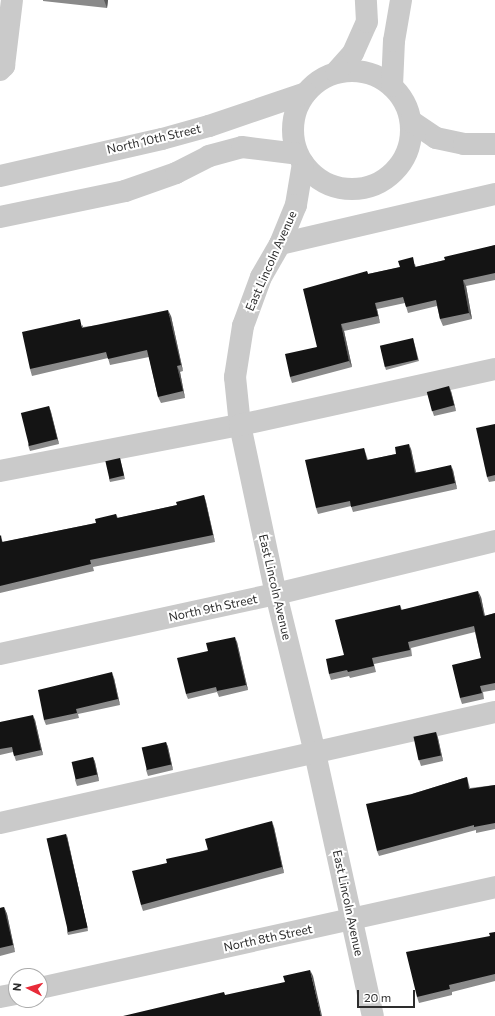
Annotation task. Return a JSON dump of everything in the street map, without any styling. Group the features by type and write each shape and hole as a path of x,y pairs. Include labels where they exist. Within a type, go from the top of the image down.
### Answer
{"street":[{"path":"0,70 4,66 12,0"},
{"path":"336,72 353,53 367,22 366,0"},
{"path":"392,86 394,41 401,0"},
{"path":"356,70 376,75 392,86 405,101 411,120 411,140 404,159 391,175 374,185 355,189 335,187 317,178 301,159 293,138 293,122 297,106 306,93 319,80 336,72 356,70"},
{"name":"North 10th Street","path":"0,176 196,130 306,93"},
{"path":"411,120 436,138 464,144 495,144"},
{"path":"0,217 125,191 176,173 209,156 242,147 301,159"},
{"name":"East Lincoln Avenue","path":"301,159 296,205 280,244 261,277 244,326 235,377 240,424 276,594 315,752 373,1016"},
{"path":"280,244 495,194"},
{"path":"0,471 240,424 495,369"},
{"name":"North 9th Street","path":"0,654 276,594 495,541"},
{"path":"0,823 495,712"},
{"name":"North 8th Street","path":"48,986 495,887"}],"building":[{"path":"495,245 495,273 463,280 469,313 440,319 436,300 406,307 403,297 375,303 378,316 341,324 349,361 290,377 285,354 317,347 303,289 367,271 368,274 400,267 398,261 413,257 415,267 445,260 444,257"},
{"path":"168,310 181,365 177,366 183,391 158,397 147,350 108,359 106,352 30,369 22,332 80,319 82,328"},
{"path":"413,338 418,359 385,367 380,346"},
{"path":"449,386 454,405 432,411 427,392"},
{"path":"49,406 57,439 29,446 21,413"},
{"path":"495,424 495,475 487,477 476,428"},
{"path":"409,444 415,473 451,465 455,483 351,507 350,501 316,508 305,460 364,448 367,460 396,454 395,447"},
{"path":"120,458 124,476 109,479 105,461"},
{"path":"204,495 213,535 90,560 91,564 0,586 1,535 2,542 96,523 95,519 116,514 117,518 177,505 176,502"},
{"path":"478,591 484,616 495,613 495,683 480,686 482,693 460,698 452,665 481,658 474,626 408,642 410,650 372,658 374,666 348,672 347,670 329,674 326,659 344,655 335,620 400,605 401,610"},
{"path":"235,637 246,685 217,691 216,687 186,694 177,658 208,651 206,643"},
{"path":"112,672 118,699 76,709 77,713 44,720 38,690"},
{"path":"33,715 41,750 14,756 12,747 0,749 0,722"},
{"path":"436,732 441,755 418,760 414,737"},
{"path":"166,742 171,764 147,770 142,748"},
{"path":"93,757 97,775 76,779 72,762"},
{"path":"467,777 469,789 495,785 495,823 474,827 474,825 377,851 366,804 412,794"},
{"path":"272,821 282,867 141,905 132,871 167,863 166,859 208,850 205,839"},
{"path":"66,834 88,928 68,932 47,838"},
{"path":"4,907 13,945 0,948 0,908"},
{"path":"495,932 495,974 449,985 450,989 417,997 406,952 490,936 489,933"},
{"path":"310,970 321,1016 123,1016 224,992 225,995 285,982 283,976"}]}
